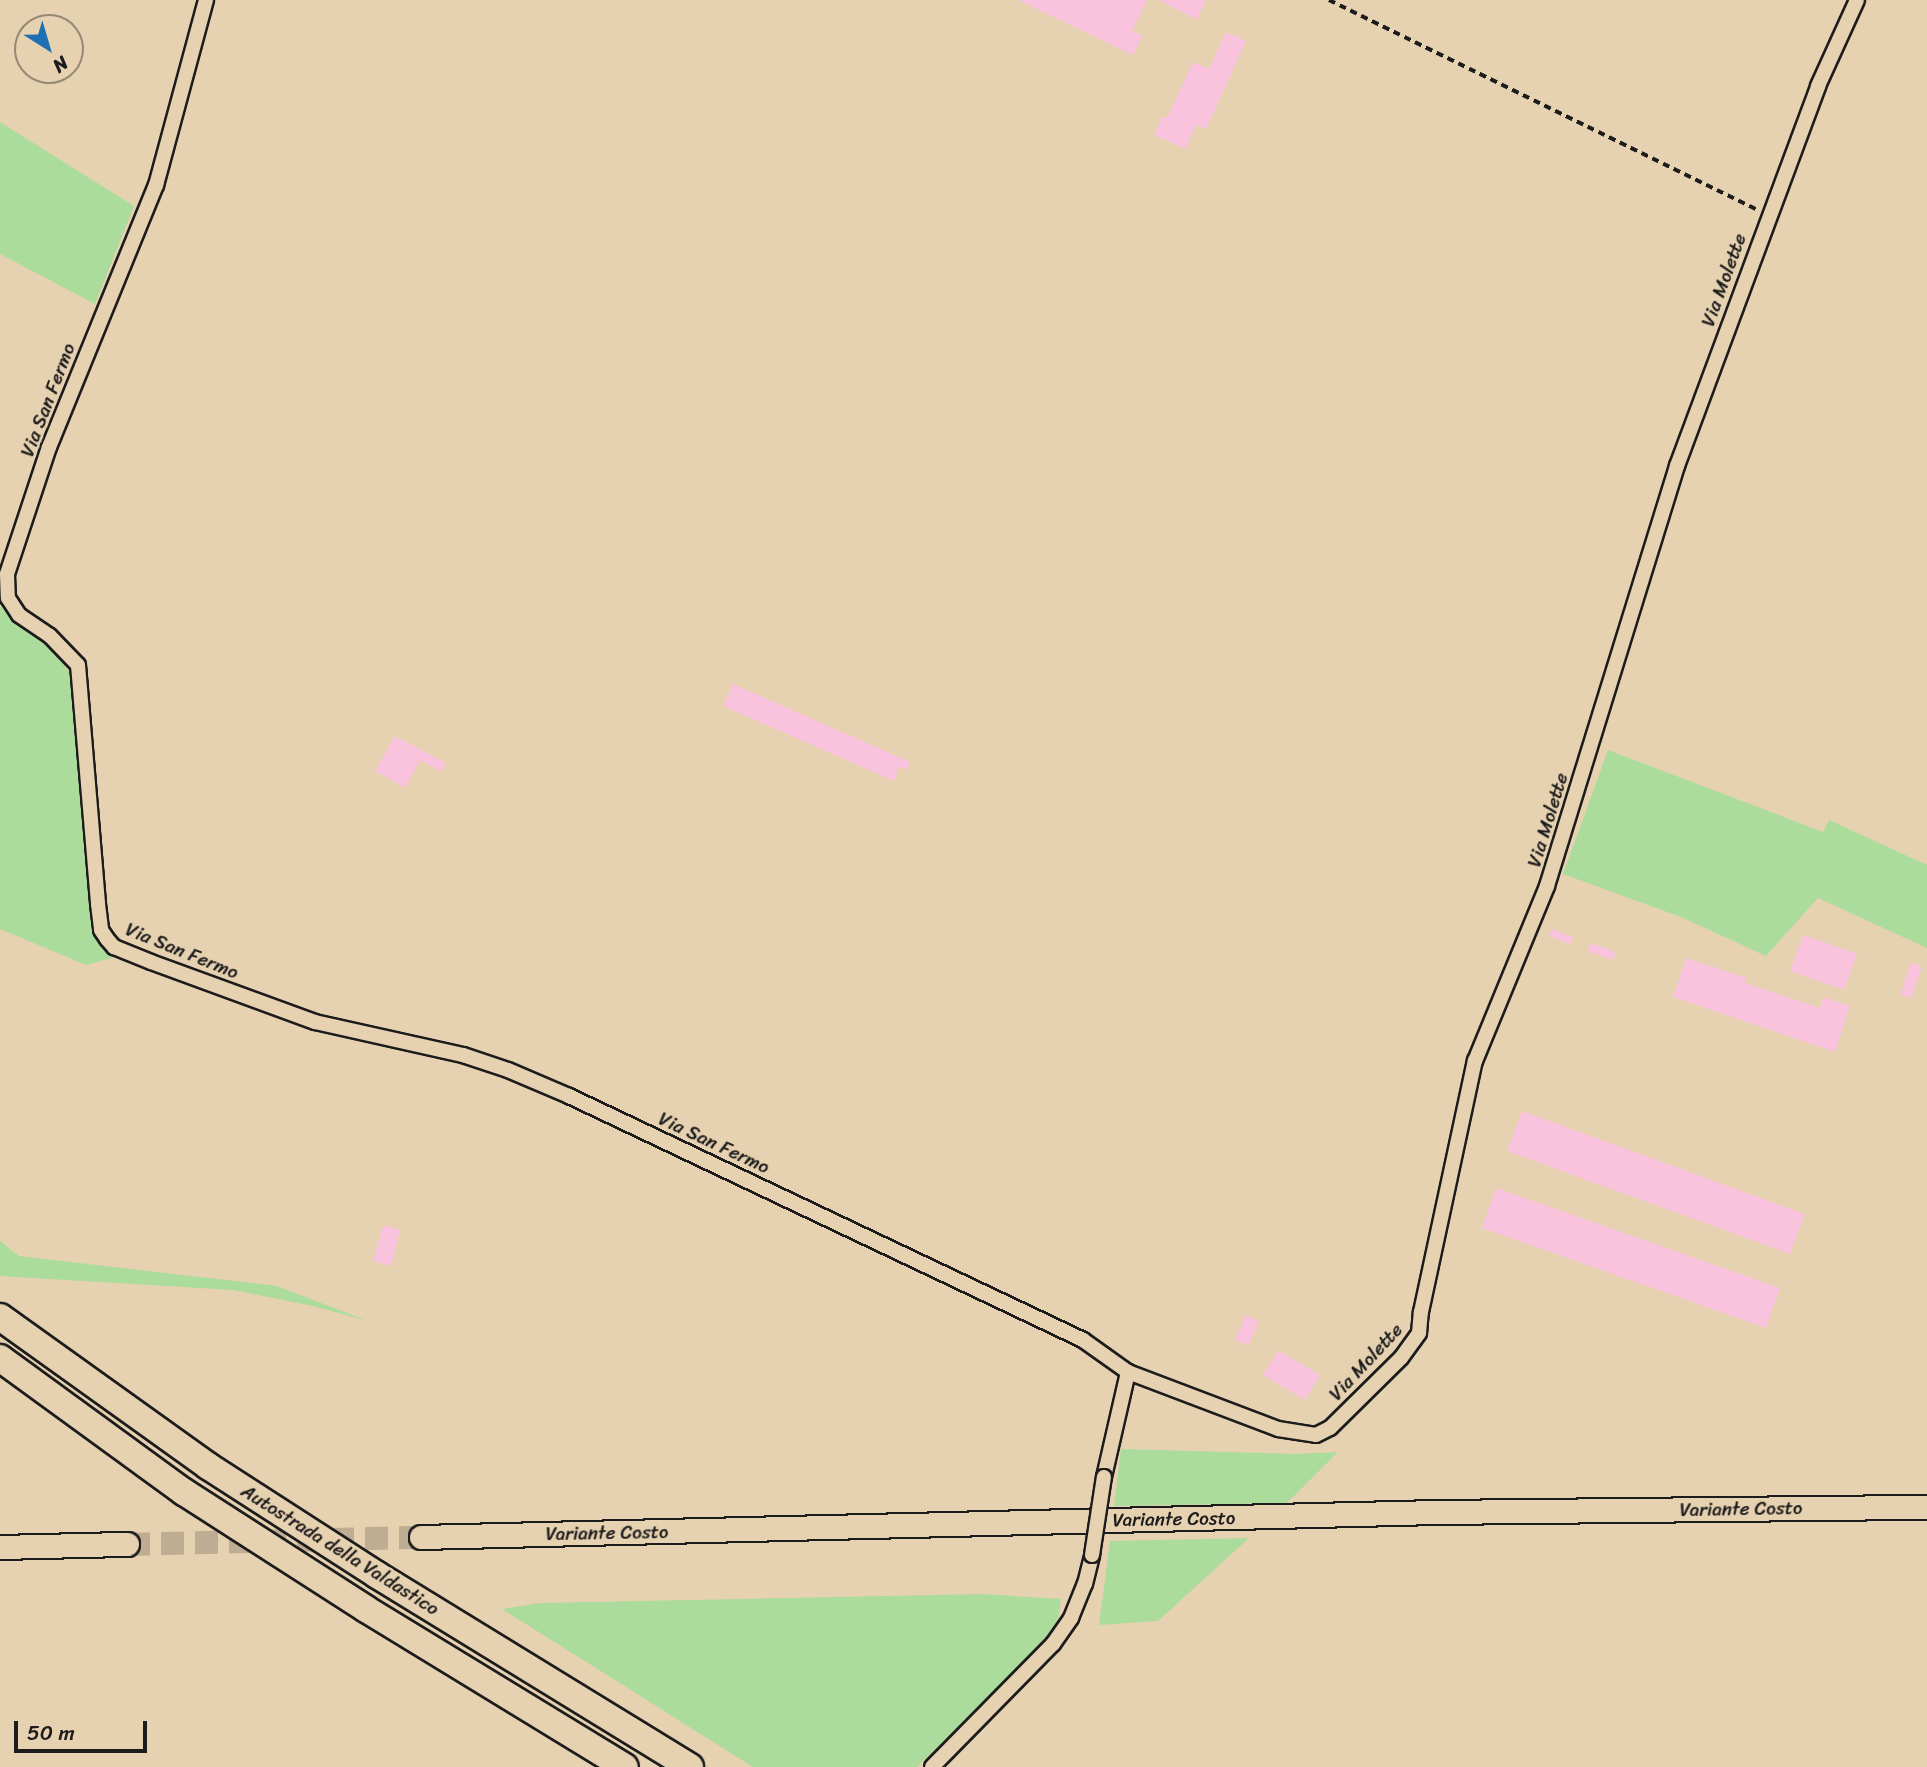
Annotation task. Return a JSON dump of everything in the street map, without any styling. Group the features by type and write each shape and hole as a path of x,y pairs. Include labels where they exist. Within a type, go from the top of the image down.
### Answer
{"highway":[{"name":"Autostrada della Valdastico","path":"0,1317 208,1466 377,1575 690,1767"},
{"name":"Autostrada della Valdastico","path":"0,1358 184,1492 366,1609 625,1767"},
{"name":"Variante Costo","path":"421,1537 1435,1512 1927,1507"},
{"path":"0,1546 127,1545"}],"street":[{"name":"Via San Fermo","path":"206,0 156,185 49,446 7,574 8,597 19,615 50,636 78,665 98,904 101,930 107,939 114,947 151,962 315,1022 475,1058 569,1096 1083,1340 1128,1372"},
{"name":"Via Molette","path":"1128,1372 1278,1429 1316,1435 1330,1429 1401,1358 1419,1334 1421,1312 1475,1061 1547,886 1677,466 1818,86 1857,0"},
{"path":"932,1767 1053,1644 1071,1618 1085,1584 1092,1555 1104,1477 1128,1372"}],"path":[{"path":"1329,0 1769,215"}],"green space":[{"path":"0,122 134,206 95,304 0,254"},
{"path":"0,606 57,655 70,674 78,696 96,927 119,956 86,965 0,929"},
{"path":"1608,750 1823,832 1829,820 1927,865 1927,948 1818,898 1766,956 1681,917 1563,874"},
{"path":"0,1241 19,1256 277,1286 368,1321 313,1306 233,1290 0,1276"},
{"path":"1121,1449 1294,1454 1338,1452 1287,1503 1114,1506"},
{"path":"1249,1538 1158,1621 1099,1625 1110,1541"},
{"path":"982,1594 1061,1599 1058,1620 1042,1644 1020,1668 917,1767 753,1767 502,1609 540,1603"}],"building":[{"path":"1018,0 1147,0 1132,31 1142,36 1133,55"},
{"path":"1159,0 1203,0 1205,1 1197,20"},
{"path":"1226,32 1246,41 1206,129 1196,125 1185,149 1154,135 1162,116 1167,118 1193,62 1209,69"},
{"path":"733,684 910,762 907,770 899,767 894,781 723,706"},
{"path":"395,736 446,763 442,772 420,760 405,788 375,771"},
{"path":"1552,929 1573,937 1570,944 1549,936"},
{"path":"1803,935 1857,954 1844,990 1790,971"},
{"path":"1591,943 1615,952 1613,960 1588,951"},
{"path":"1686,958 1747,978 1745,983 1820,1008 1823,997 1850,1006 1835,1052 1673,997"},
{"path":"1911,963 1922,967 1911,998 1900,995"},
{"path":"1522,1111 1805,1214 1790,1254 1507,1151"},
{"path":"1496,1188 1780,1288 1766,1328 1482,1228"},
{"path":"383,1225 400,1230 391,1266 373,1261"},
{"path":"1246,1315 1259,1321 1248,1346 1235,1340"},
{"path":"1278,1350 1320,1375 1305,1400 1263,1375"}],"tunnel":[{"path":"127,1544 421,1537"}]}
